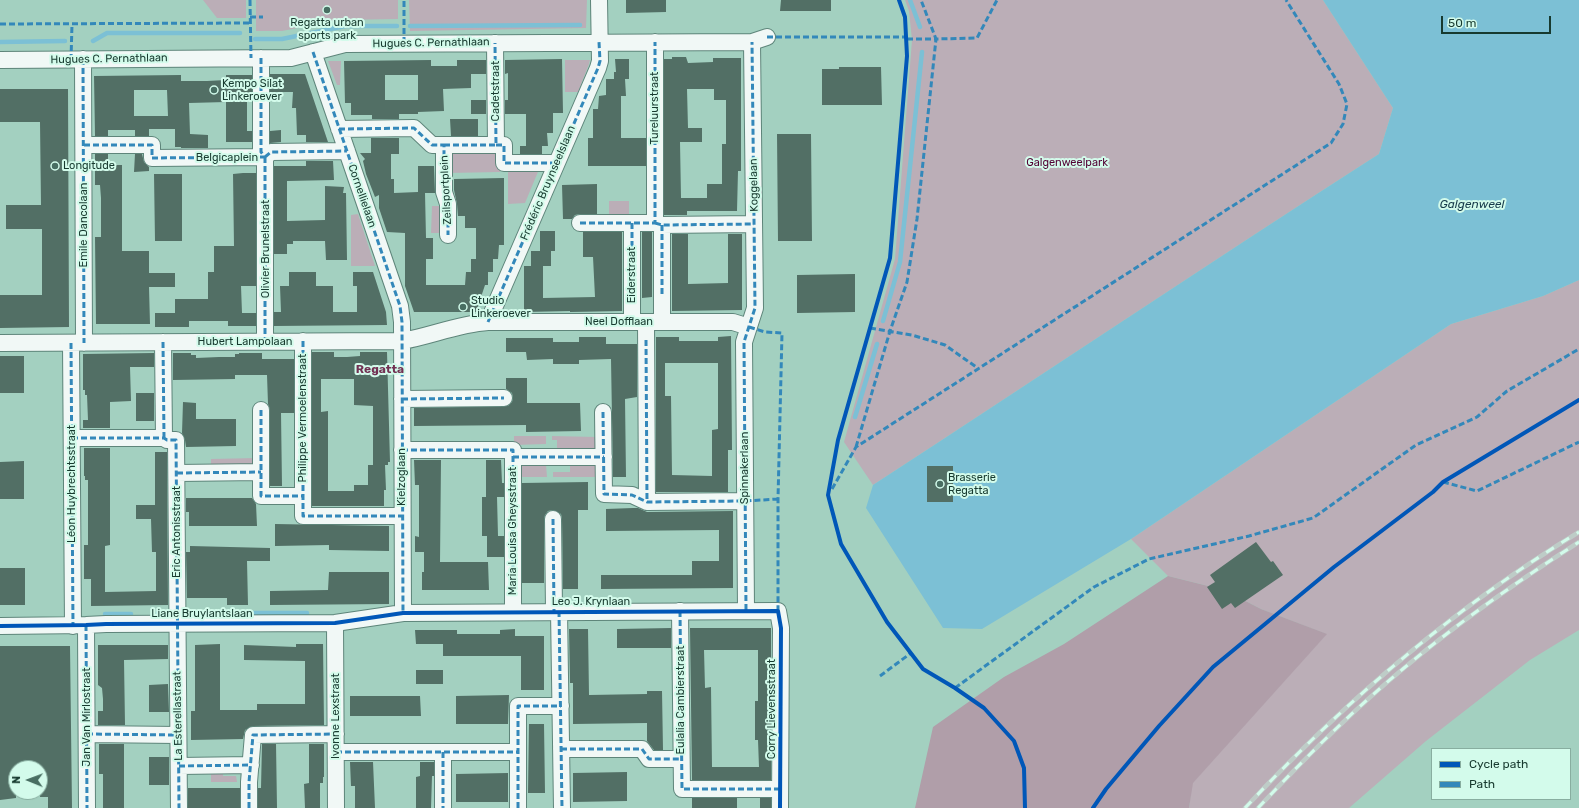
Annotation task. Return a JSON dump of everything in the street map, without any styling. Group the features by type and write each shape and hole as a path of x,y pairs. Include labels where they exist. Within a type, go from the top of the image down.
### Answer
{"street":[{"name":"Frédéric Bruynseelslaan","path":"488,322 598,68 600,61 599,0"},
{"name":"Hugues C. Pernathlaan","path":"0,60 291,58 345,44 655,42 760,39"},
{"name":"Koggelaan","path":"749,327 755,308 748,224 760,39"},
{"name":"Tureluurstraat","path":"655,42 655,174 662,322"},
{"name":"Cadetstraat","path":"495,43 496,143"},
{"name":"Cornellielaan","path":"313,52 400,306 402,341"},
{"name":"Olivier Brunelstraat","path":"261,58 262,152 265,157 266,341"},
{"name":"Emile Dancolaan","path":"78,343 84,146 83,60"},
{"path":"339,129 414,128 432,145 442,145"},
{"path":"496,143 504,145 504,163 556,163"},
{"name":"Zeilsportplein","path":"448,235 448,204 444,192 442,145 496,143"},
{"name":"Belgicaplein","path":"84,146 152,145 152,158 265,157 271,152 347,151"},
{"path":"580,223 632,225 748,224"},
{"name":"Eiderstraat","path":"632,225 632,298 639,323 646,340 647,502"},
{"name":"Hubert Lampolaan","path":"0,343 402,341 470,323 488,322"},
{"name":"Neel Dofflaan","path":"488,322 733,322 749,327"},
{"name":"Spinnakerlaan","path":"746,610 744,342 749,327"},
{"name":"Philippe Vermoelenstraat","path":"303,341 303,516 402,516"},
{"name":"Kielzoglaan","path":"402,341 403,613"},
{"name":"Eric Antonisstraat","path":"163,342 170,439 177,473 177,623"},
{"name":"Léon Huybrechtsstraat","path":"78,343 72,438 80,626"},
{"path":"402,399 504,398"},
{"path":"261,410 261,496 303,496"},
{"path":"603,412 604,494 632,495 647,502 745,501"},
{"path":"72,438 170,439"},
{"path":"402,450 509,452 604,457"},
{"name":"Maria Louisa Gheysstraat","path":"509,452 513,612"},
{"path":"177,473 261,472"},
{"path":"553,519 561,706 562,808"},
{"name":"Leo J. Krynlaan","path":"403,613 680,610 778,611"},
{"name":"Eulalia Cambierstraat","path":"680,610 682,789 780,789"},
{"name":"Corry Lievensstraat","path":"778,611 781,635 780,808"},
{"name":"Liane Bruylantslaan","path":"0,626 80,626 177,623 335,623 403,613"},
{"name":"La Esterellastraat","path":"177,623 179,808"},
{"name":"Ivonne Lexstraat","path":"335,623 336,808"},
{"name":"Jan Van Mirlostraat","path":"80,626 87,734 87,808"},
{"path":"518,808 518,706 561,706"},
{"path":"87,734 178,735"},
{"path":"249,808 249,782 252,765 253,735 336,734"},
{"path":"561,749 642,749 649,759 681,759"},
{"path":"336,752 518,752"},
{"path":"443,752 443,808"},
{"path":"179,766 252,765"}],"green space":[{"path":"203,0 246,0 246,18 217,18"},
{"name":"Regatta urban sports park","path":"256,0 398,0 398,19 339,20 282,31 256,31"},
{"path":"409,0 587,0 586,28 410,31"},
{"name":"Galgenweelpark","path":"905,0 1323,0 1393,108 1379,154 873,485 844,442 895,259 912,40 909,11"},
{"path":"565,60 590,60 578,92 565,92"},
{"path":"328,61 341,61 340,85 337,85"},
{"path":"448,149 500,149 500,172 448,173"},
{"path":"508,167 540,167 525,203 508,204"},
{"path":"609,201 629,201 629,218 609,218"},
{"path":"432,206 445,206 445,233 431,233"},
{"path":"358,214 375,266 351,266 351,215"},
{"path":"1579,280 1579,630 1530,660 1426,741 1349,808 1189,808 1192,783 1326,634 1261,609 1224,590 1168,576 1131,539 1451,324 1543,296"},
{"path":"514,436 546,436 546,444 514,445"},
{"path":"552,436 597,437 597,449 557,449 557,440 552,440"},
{"path":"256,458 256,464 211,465 211,459"},
{"path":"514,465 546,465 547,477 514,477"},
{"path":"570,465 597,465 597,477 553,477 553,472 570,472"},
{"path":"211,771 223,771 223,776 236,776 237,782 211,782"}],"shaded area":[{"path":"1168,576 1224,590 1261,609 1327,634 1193,783 1189,808 915,808 933,727 1004,677 1064,644"}],"water":[{"name":"Galgenweel","path":"1323,0 1579,0 1579,280 1543,296 1451,324 1131,539 982,629 943,628 866,508 873,485 1379,154 1393,108"}],"building":[{"path":"626,0 666,0 666,12 626,13"},
{"path":"781,0 831,0 831,11 780,11"},
{"path":"672,57 686,57 688,63 713,62 713,58 741,58 741,171 738,171 737,211 687,211 687,215 664,215 664,59 672,59","holes":["687,89 714,89 714,100 726,100 726,144 722,144 722,184 707,184 707,198 681,198 680,142 702,142 702,128 688,128"]},
{"path":"562,59 563,113 553,113 553,133 547,133 548,146 542,146 542,154 520,154 520,146 526,146 526,114 505,114 505,100 508,100 508,73 505,74 505,60"},
{"path":"615,59 629,59 629,79 625,79 626,96 621,96 621,138 646,138 646,166 588,166 588,138 593,138 593,109 598,109 599,96 606,95 606,79 614,79 614,72 616,72"},
{"path":"431,60 431,66 457,66 457,60 486,60 486,74 471,74 471,88 443,89 444,111 418,112 418,114 399,114 399,119 372,119 372,115 351,115 351,103 345,103 344,61","holes":["385,75 418,75 418,100 385,100"]},
{"path":"839,67 881,67 882,105 822,105 822,69 839,69"},
{"path":"270,74 305,74 328,142 306,142 306,135 297,135 296,108 292,108 293,92 270,92"},
{"path":"181,75 181,81 207,81 226,80 226,75 252,75 252,93 247,93 247,131 252,131 252,142 226,142 226,102 189,103 190,134 208,135 208,148 175,147 175,129 149,129 149,136 135,136 135,130 108,130 108,136 95,136 94,76","holes":["134,90 167,90 168,116 134,116"]},
{"path":"0,89 68,89 69,327 0,328 0,295 42,295 42,229 6,229 6,205 41,205 40,122 0,122"},
{"path":"471,100 486,100 486,114 471,114"},
{"path":"450,119 478,119 478,136 451,136"},
{"path":"281,130 281,142 270,143 270,131"},
{"path":"777,134 811,134 812,241 778,241"},
{"path":"371,138 399,138 399,154 391,154 391,179 394,179 394,193 418,192 418,166 434,166 435,193 425,193 426,238 433,238 433,259 426,259 426,285 465,285 466,272 471,272 471,259 476,259 476,228 465,228 465,216 458,216 454,179 504,178 504,245 499,245 498,259 493,259 493,272 488,272 488,285 485,285 476,312 414,312 405,286 405,233 387,232 379,208 379,195 375,197 366,174 363,161 365,159 360,153 371,153"},
{"path":"95,154 108,154 108,165 122,165 122,251 149,251 149,273 175,273 175,287 149,287 150,324 96,324 95,237 101,237 101,198 100,185 95,185"},
{"path":"135,154 142,154 144,162 149,167 149,171 134,172"},
{"path":"306,161 333,161 334,180 287,181 287,221 325,220 325,186 344,187 343,193 346,193 347,260 326,260 325,241 293,241 293,244 287,244 287,254 274,254 274,166 306,166"},
{"path":"256,173 256,286 241,286 242,313 256,313 256,326 228,326 228,321 189,321 189,327 155,327 155,313 175,313 175,299 208,299 208,272 214,272 214,246 234,246 233,174"},
{"path":"154,174 182,174 182,241 155,241"},
{"path":"597,184 597,214 580,214 575,215 572,219 563,219 562,185"},
{"path":"540,231 555,231 555,251 551,251 551,266 543,266 543,298 595,297 593,257 583,257 583,232 622,232 622,311 524,312 524,266 531,266 531,251 540,251"},
{"path":"642,232 652,232 652,297 642,298"},
{"path":"672,234 688,234 688,284 728,283 728,234 742,234 742,310 672,311"},
{"path":"289,272 316,272 316,286 333,286 333,312 357,312 357,286 353,286 353,272 373,272 386,312 387,325 274,326 274,312 281,312 280,286 289,286"},
{"path":"855,274 855,312 797,313 797,275"},
{"path":"731,336 732,450 728,450 728,492 656,492 656,337 679,337 679,341 718,341 718,337","holes":["665,363 718,363 718,429 712,430 712,476 672,475 671,396 665,396"]},
{"path":"579,337 606,337 606,344 637,344 637,397 625,399 626,477 613,477 611,359 579,360 579,364 553,364 553,359 527,360 526,352 506,352 506,338 553,338 553,342 579,342"},
{"path":"312,352 334,352 334,357 347,357 360,356 360,352 387,352 390,462 388,462 388,465 385,465 386,490 384,490 384,506 312,506","holes":["321,379 354,379 354,405 373,406 373,465 368,465 368,485 354,485 354,491 328,491 328,411 321,412"]},
{"path":"154,353 154,367 130,367 131,401 110,402 110,428 83,428 83,420 88,420 87,395 85,395 85,390 83,390 83,354"},
{"path":"173,353 191,353 191,355 196,355 196,358 235,357 235,354 239,353 262,353 262,359 294,359 294,413 281,413 282,486 270,486 270,410 268,404 267,375 235,375 235,379 173,380"},
{"path":"0,356 24,356 24,393 0,393"},
{"path":"506,378 527,378 527,403 580,403 581,431 526,432 526,425 414,426 414,408 508,406 512,402 513,398 512,393 506,389"},
{"path":"136,393 154,393 154,421 136,421"},
{"path":"183,402 196,403 196,419 236,419 236,446 186,447 182,433"},
{"path":"84,448 110,448 110,545 105,546 105,592 156,591 156,552 152,552 151,519 136,519 136,505 155,505 155,452 167,452 168,605 91,606 91,579 84,579 84,545 88,545 88,480 85,480 84,476"},
{"path":"414,460 441,460 440,562 488,562 489,590 422,590 424,552 415,552 415,536 419,537 419,485 415,485"},
{"path":"486,460 501,460 504,497 497,497 498,536 504,536 504,557 487,557 487,536 482,536 482,497 486,497"},
{"path":"24,461 24,499 0,499 0,462"},
{"name":"Brasserie Regatta","path":"927,466 953,466 953,502 927,502"},
{"path":"588,482 588,510 578,510 578,589 563,589 562,519 561,514 553,510 548,511 544,519 544,583 522,583 522,483"},
{"path":"186,498 252,498 256,504 257,526 189,526 189,512 186,512"},
{"path":"638,508 647,512 733,511 733,588 601,589 601,575 692,575 692,561 719,561 719,530 606,531 606,509"},
{"path":"275,524 389,526 389,551 329,550 329,545 275,546"},
{"path":"1256,542 1283,575 1235,608 1231,603 1222,609 1207,587 1215,582 1210,575"},
{"path":"190,546 270,548 270,561 247,561 248,605 227,605 227,598 187,598 186,552 190,552"},
{"path":"0,568 25,568 25,605 0,605"},
{"path":"329,572 389,572 389,604 270,605 270,591 328,590"},
{"path":"671,628 671,648 617,648 617,629"},
{"path":"690,628 771,628 771,780 692,780","holes":["704,650 758,650 758,701 755,701 755,740 758,740 759,767 712,767 711,687 705,688"]},
{"path":"515,629 515,636 544,636 544,690 521,690 521,656 443,656 443,644 416,644 415,630 457,630 457,634 500,634 500,630"},
{"path":"569,629 588,629 589,695 647,694 647,691 662,691 663,750 654,750 647,741 647,723 573,724 573,683 570,683"},
{"path":"220,644 220,710 257,710 257,704 305,704 305,661 244,660 244,645 296,647 296,644 323,644 324,725 253,726 245,730 243,739 191,740 191,711 195,711 195,645"},
{"path":"98,645 168,645 168,659 124,660 125,725 98,725 98,711 103,711 103,699 102,688 98,685"},
{"path":"0,646 70,646 72,808 48,808 48,760 8,760 8,799 0,800"},
{"path":"416,670 443,670 443,684 416,684"},
{"path":"168,684 169,712 149,712 149,685"},
{"path":"509,695 508,724 456,724 456,696"},
{"path":"350,696 420,696 421,716 350,716"},
{"path":"529,724 544,724 545,793 528,793"},
{"path":"99,744 124,744 124,808 103,808 103,774 99,774"},
{"path":"262,744 276,744 277,808 258,808 258,788 261,788"},
{"path":"309,744 324,744 324,777 323,783 320,783 320,808 305,808 304,784 309,783"},
{"path":"149,757 169,757 169,785 149,785"},
{"path":"350,762 373,762 375,808 355,808 355,786 351,786"},
{"path":"420,762 434,762 431,808 416,808 416,777 420,776"},
{"path":"627,772 627,801 573,802 573,773"},
{"path":"508,773 508,802 456,802 456,774"},
{"path":"188,788 240,788 240,808 188,808"},
{"path":"692,798 737,798 737,808 692,808"},
{"path":"760,798 771,798 771,808 760,808"}],"waterway":[{"path":"910,0 920,27"},
{"path":"410,26 580,25"},
{"path":"255,39 282,39 345,26 397,26"},
{"path":"93,41 107,33 240,33"},
{"path":"0,42 65,41"},
{"path":"883,321 900,262 922,52"},
{"path":"855,417 877,344"},
{"path":"158,613 170,613"},
{"path":"231,613 307,613"},
{"path":"105,614 131,614"}],"railway":[{"path":"1245,808 1322,731 1361,694 1403,658 1488,592 1579,532"},
{"path":"1258,808 1329,736 1404,668 1489,602 1579,542"}],"marked path":[{"path":"250,0 251,58"},
{"path":"404,0 404,43"},
{"path":"907,39 936,39 921,0"},
{"path":"856,447 890,331 907,282 917,219 936,39 977,38 997,0"},
{"path":"832,489 856,447 1331,143 1343,124 1347,104 1339,84 1286,0"},
{"path":"250,17 263,17"},
{"path":"0,24 250,23"},
{"path":"71,60 72,24"},
{"path":"767,37 907,37"},
{"path":"488,322 598,68 600,61 599,42"},
{"path":"580,223 655,223 655,42"},
{"path":"746,610 744,342 755,308 752,42"},
{"path":"444,145 496,145 495,43"},
{"path":"313,52 400,306 402,322 403,613"},
{"path":"261,58 261,152 265,157"},
{"path":"83,59 84,343"},
{"path":"339,129 414,128 432,145 444,145 444,192 448,204 448,235"},
{"path":"84,145 152,145 152,158 265,157"},
{"path":"496,145 504,145 504,163 556,163"},
{"path":"265,157 271,152 347,151"},
{"path":"265,157 265,341"},
{"path":"632,223 632,298"},
{"path":"655,223 662,225 754,224"},
{"path":"662,225 662,297"},
{"path":"749,327 765,332 782,333 778,499 778,611"},
{"path":"870,328 912,335 945,345 979,369"},
{"path":"646,340 647,502"},
{"path":"303,341 303,516 402,516"},
{"path":"163,342 164,438"},
{"path":"71,343 73,626"},
{"path":"955,688 1094,587 1149,559 1249,536 1313,518 1416,445 1477,417 1507,391 1579,349"},
{"path":"402,399 504,398"},
{"path":"261,410 261,496 303,496"},
{"path":"603,412 604,494 632,495 647,502 745,501 778,499"},
{"path":"72,438 164,438 167,440 176,440 179,808"},
{"path":"1443,482 1477,491 1579,442"},
{"path":"402,450 513,450 513,585"},
{"path":"513,457 604,457"},
{"path":"177,473 261,472"},
{"path":"553,519 554,611"},
{"path":"559,611 562,808"},
{"path":"680,611 682,789 780,789"},
{"path":"86,625 87,808"},
{"path":"880,676 911,653"},
{"path":"518,808 518,706 561,706"},
{"path":"87,734 178,735"},
{"path":"249,808 249,782 253,735 336,734"},
{"path":"561,749 642,749 649,759 681,759"},
{"path":"336,752 518,752"},
{"path":"443,752 443,808"},
{"path":"179,766 251,765"}],"cycle path":[{"path":"899,0 905,17 907,56 890,258 838,440 828,495 841,544 887,622 923,669 955,688 984,708 1014,741 1024,768 1025,808"},
{"path":"1093,808 1106,789 1159,726 1213,667 1334,567 1433,492 1443,482 1579,400"},
{"path":"0,626 335,623 403,613 778,611 781,628 780,808"}],"place":[{"name":"Regatta urban sports park","path":"327,10"},
{"name":"Kempo Silat Linkeroever","path":"214,90"},
{"name":"Longitude","path":"55,166"},
{"name":"Studio Linkeroever","path":"463,307"},
{"name":"Brasserie Regatta","path":"940,484"}],"district":[{"name":"Regatta","path":"380,370"}]}
